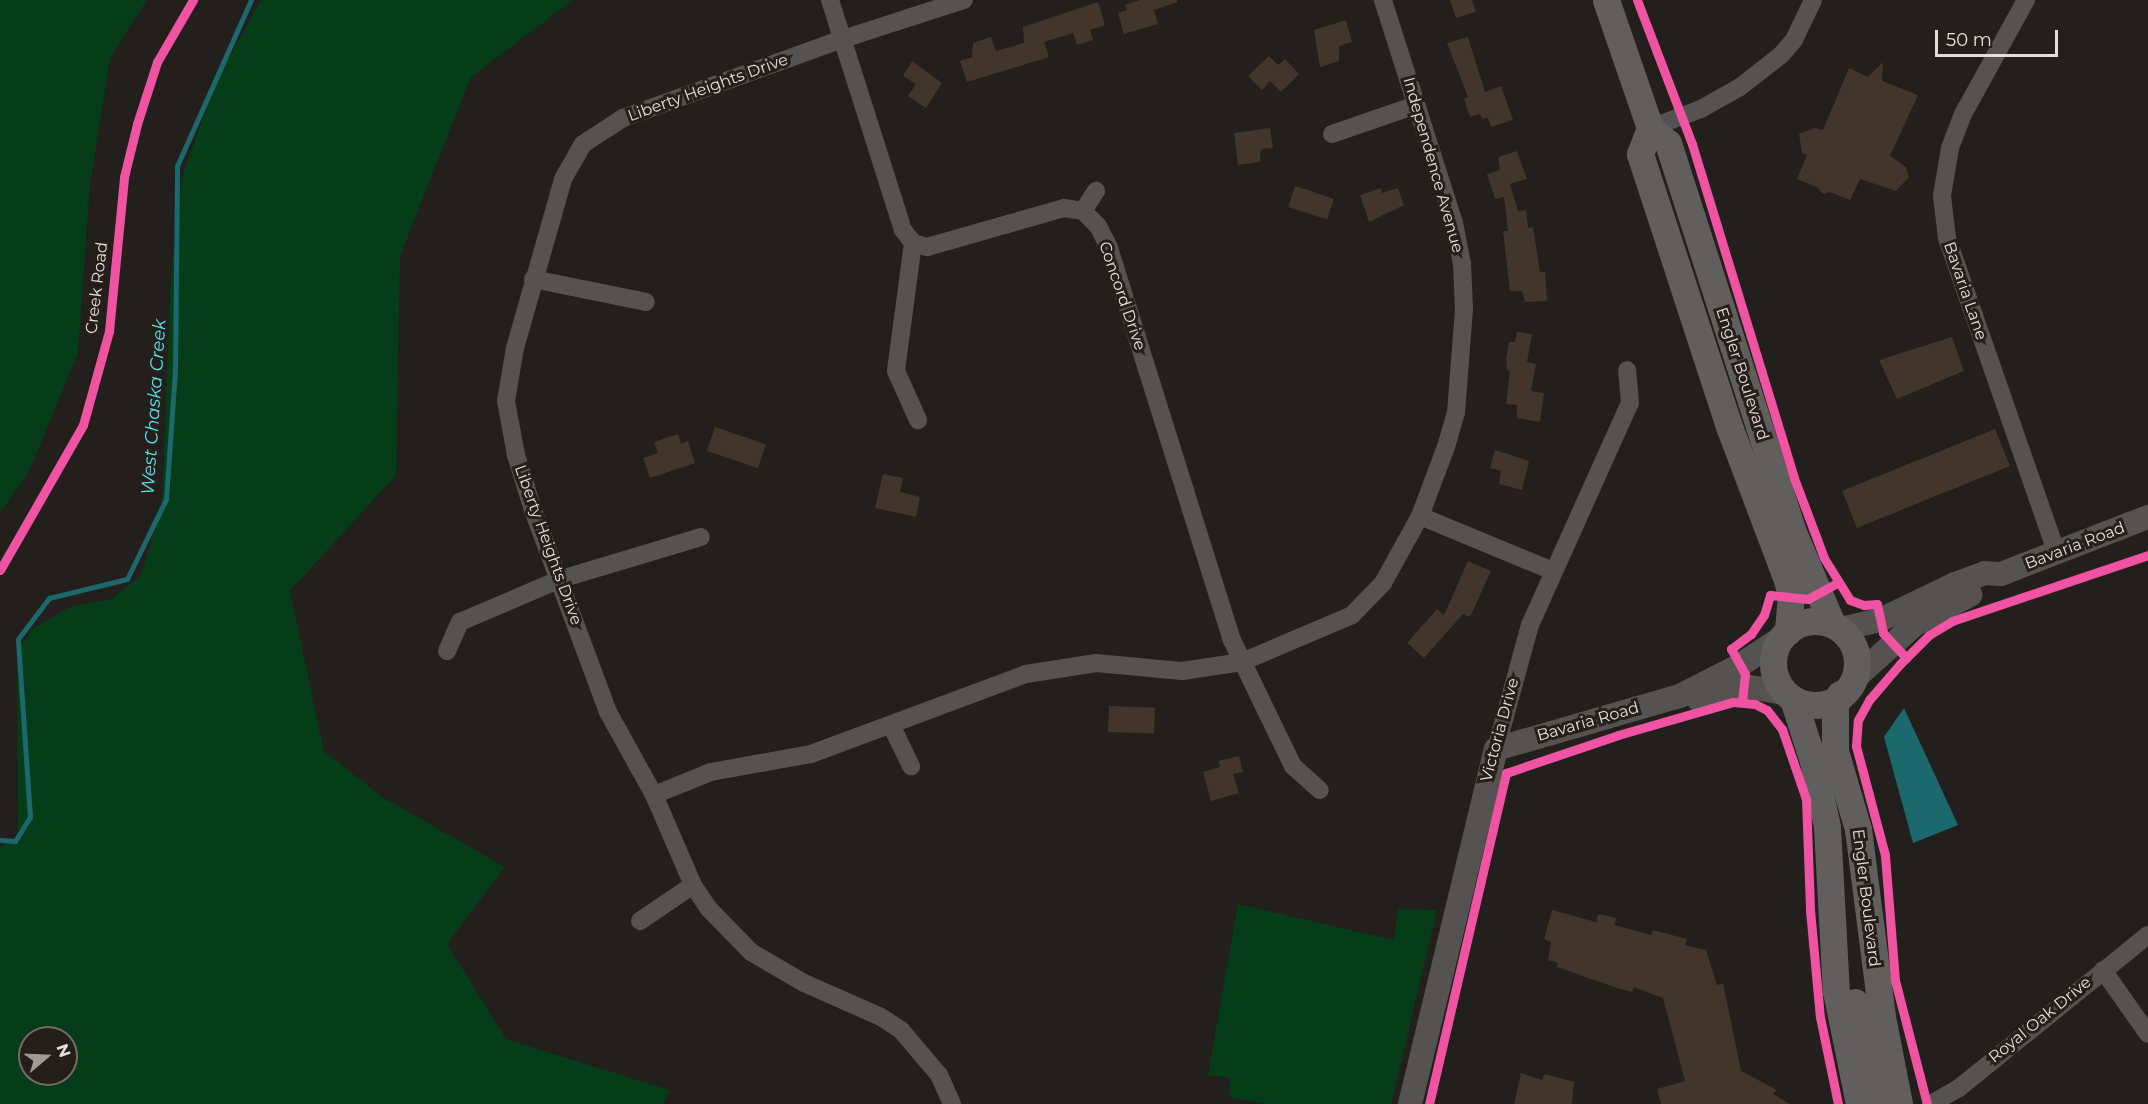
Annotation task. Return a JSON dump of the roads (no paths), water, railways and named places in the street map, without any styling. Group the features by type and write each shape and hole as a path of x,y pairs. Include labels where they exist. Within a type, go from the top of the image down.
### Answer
{"main road":[{"name":"Engler Boulevard","path":"1606,0 1650,128 1668,143 1792,530 1837,626"},
{"name":"Engler Boulevard","path":"1650,128 1640,154 1730,429 1787,580 1791,595 1785,634"},
{"path":"1807,623 1837,626 1858,657 1847,686 1812,705 1788,696 1772,665 1785,634 1807,623"},
{"name":"Engler Boulevard","path":"1847,686 1835,706 1835,751 1858,829 1882,1017 1899,1104"},
{"name":"Engler Boulevard","path":"1788,696 1814,761 1827,827 1836,991 1859,1104"},
{"path":"1833,942 1852,988 1866,1048 1885,1104"}],"street":[{"path":"831,0 903,230 913,243 927,247 1054,209 1083,211 1096,191"},
{"name":"Liberty Heights Drive","path":"952,1104 939,1075 901,1030 881,1017 804,983 751,952 709,909 693,885 654,795 608,712 516,455 506,401 533,279 563,179 583,144 622,118 843,39 964,0"},
{"name":"Independence Avenue","path":"654,795 711,772 811,754 1026,674 1096,663 1182,671 1242,662 1352,615 1396,565 1420,516 1456,413 1464,309 1462,264 1454,223 1383,0"},
{"path":"1650,128 1701,109 1740,87 1781,55 1794,40 1813,0"},
{"name":"Bavaria Lane","path":"2026,0 1963,114 1950,147 1942,196 1947,238 2057,553"},
{"path":"1332,134 1416,105"},
{"name":"Concord Drive","path":"1083,211 1098,226 1109,248 1242,662 1293,766 1320,790"},
{"path":"913,243 896,372 918,420"},
{"path":"533,279 646,302"},
{"name":"Victoria Drive","path":"1410,1104 1496,749 1530,625 1630,403 1627,370"},
{"path":"1420,516 1553,571"},
{"name":"Bavaria Road","path":"1837,626 1880,620 1985,573 2001,574 2148,518"},
{"path":"447,651 459,622 561,579 701,537"},
{"name":"Bavaria Road","path":"1847,686 1914,625 1957,600 1990,587 2001,574"},
{"name":"Bavaria Road","path":"1496,749 1680,696 1688,688 1743,663 1785,634"},
{"name":"Bavaria Road","path":"1680,696 1691,702 1750,687 1788,696"},
{"path":"891,725 911,766"},
{"path":"640,921 693,885"},
{"name":"Royal Oak Drive","path":"1931,1104 1959,1088 2148,935"},
{"path":"2103,970 2148,1034"}],"water":[{"path":"1904,708 1958,825 1913,843 1884,737"}],"waterway":[{"name":"West Chaska Creek","path":"0,840 15,841 30,817 18,639 49,598 127,579 166,499 175,369 177,166 251,0"}]}
